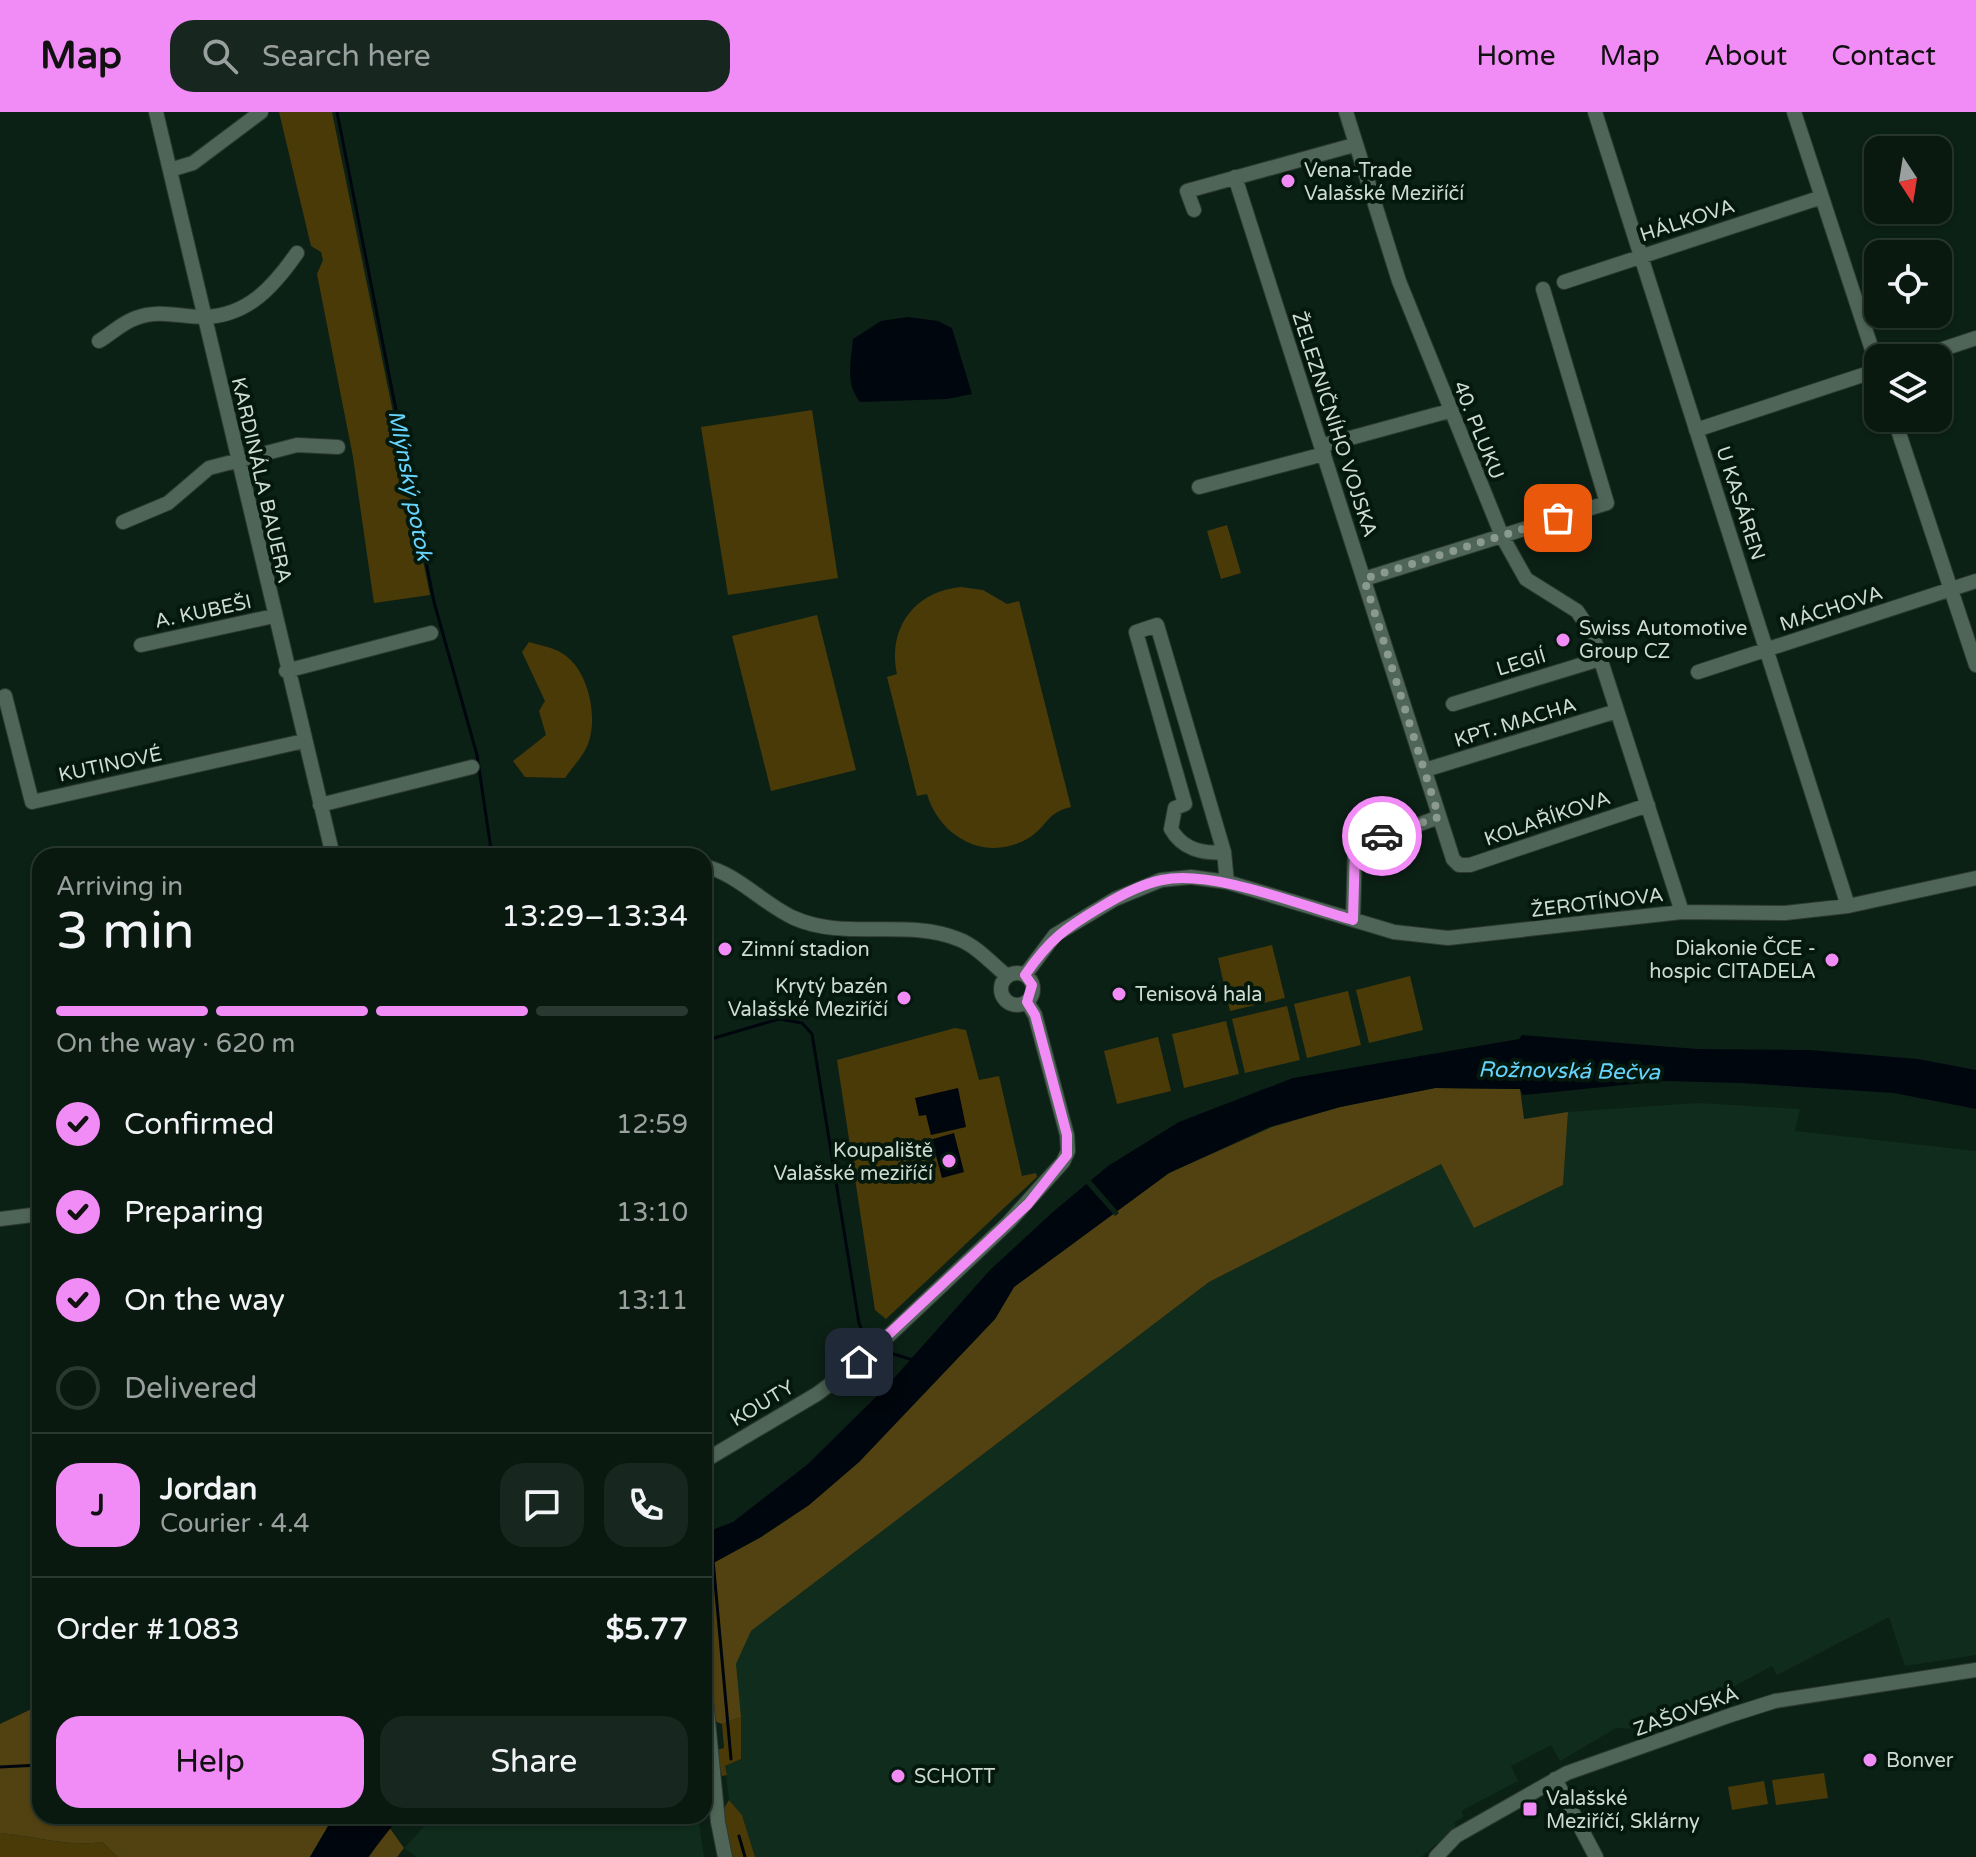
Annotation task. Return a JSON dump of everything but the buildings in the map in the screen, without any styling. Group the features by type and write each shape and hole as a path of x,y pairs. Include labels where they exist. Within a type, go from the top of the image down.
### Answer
{"street":[{"name":"KARDINÁLA BAUERA","path":"156,112 286,671 331,848"},
{"path":"170,170 193,163 261,112"},
{"name":"40. PLUKU","path":"1346,112 1399,281 1502,536 1526,579 1582,616 1600,659 1682,912"},
{"name":"U KASÁREN","path":"1595,112 1848,906"},
{"path":"1794,112 1870,344"},
{"path":"1194,210 1187,191 1354,145"},
{"name":"ŽELEZNIČNÍHO VOJSKA","path":"1235,177 1439,817 1452,855 1459,865"},
{"name":"HÁLKOVA","path":"1564,282 1822,197"},
{"path":"99,341 135,318 168,313 204,317 231,312 258,300 279,280 297,253"},
{"path":"1364,579 1607,503 1543,289"},
{"path":"1952,346 1976,338"},
{"path":"1696,430 1864,374"},
{"path":"1199,487 1449,411"},
{"path":"1899,432 1976,665"},
{"path":"123,522 168,503 209,468 297,445 338,447"},
{"name":"MÁCHOVA","path":"1698,672 1976,581"},
{"name":"A. KUBEŠI","path":"141,645 274,616"},
{"path":"1185,804 1136,632 1157,625 1224,852 1227,882"},
{"path":"286,671 431,633"},
{"name":"LEGIÍ","path":"1453,704 1600,659"},
{"name":"KUTINOVÉ","path":"5,696 32,802 304,741"},
{"name":"KPT. MACHA","path":"1425,770 1617,711"},
{"path":"320,805 472,767"},
{"path":"1208,804 1185,804 1175,808 1170,821 1175,836 1208,854 1224,852"},
{"name":"KOLAŘÍKOVA","path":"1459,865 1475,864 1648,805"},
{"path":"1353,920 1355,848 1363,842 1439,817"},
{"path":"712,870 795,919 830,926 915,930 961,940 1007,976 1025,975"},
{"name":"ŽEROTÍNOVA","path":"1025,975 1055,935 1115,899 1161,880 1191,877 1227,882 1353,920 1422,936 1470,938 1682,912 1785,913 1848,906 1976,878"},
{"name":"KOUTY","path":"712,1456 817,1394 864,1359 1009,1222 1063,1162 1068,1151 1067,1135 1035,1015 1027,1002 1032,985 1025,975"},
{"path":"1007,976 1001,987 1004,999 1015,1005 1027,1002"},
{"path":"0,1219 32,1215"},
{"name":"ZAŠOVSKÁ","path":"1436,1857 1456,1836 1555,1779 1775,1701 1976,1670"},
{"path":"712,1761 725,1857"},
{"path":"1555,1779 1596,1857"}],"shaded area":[{"path":"279,112 332,112 430,595 374,603 353,457 317,274 323,260 321,252 311,246"},
{"path":"812,410 838,578 728,595 701,427"},
{"path":"1227,525 1241,573 1221,579 1207,531"},
{"path":"961,587 983,590 1007,604 1019,601 1071,807 1056,813 1034,834 1011,846 995,848 966,841 942,822 927,794 917,796 887,677 897,674 896,642 908,615 930,596"},
{"path":"817,615 856,770 771,791 732,636"},
{"path":"529,642 556,650 569,659 588,691 592,717 589,741 565,778 525,777 513,761 546,735 539,711 545,701 522,652"},
{"path":"1272,945 1285,998 1230,1011 1218,958"},
{"path":"1410,976 1423,1030 1369,1043 1356,990"},
{"path":"1348,991 1361,1045 1307,1058 1294,1004"},
{"path":"1287,1006 1300,1060 1245,1073 1232,1019"},
{"path":"1226,1021 1239,1074 1184,1088 1172,1034"},
{"path":"955,1028 966,1030 979,1080 999,1076 1022,1176 1036,1173 1037,1177 886,1319 875,1310 837,1060"},
{"path":"1158,1037 1171,1091 1117,1104 1104,1051"},
{"path":"1435,1088 1520,1089 1524,1119 1568,1112 1563,1185 1474,1228 1441,1164 1209,1282 751,1631 736,1664 741,1717 722,1724 714,1721 712,1564 761,1537 809,1505 859,1462 995,1319 1014,1287 1169,1173 1272,1127 1340,1107"},
{"path":"1697,1103 1800,1109 1795,1131 1976,1151 1976,1655 1905,1666 1889,1617 1777,1675 1772,1666 1652,1730 1616,1728 1560,1761 1551,1745 1511,1766 1518,1781 1461,1811 1464,1817 1454,1822 1456,1828 1421,1857 755,1857 742,1815 729,1800 725,1766 741,1759 736,1664 751,1631 1209,1282 1441,1164 1474,1228 1563,1185 1568,1112"},
{"path":"32,1709 32,1824 329,1824 310,1857 118,1857 102,1842 63,1842 0,1833 0,1724"},
{"path":"741,1717 741,1759 725,1766 727,1775 722,1776 716,1750 724,1748 722,1724"},
{"path":"1824,1773 1828,1798 1776,1805 1772,1780"},
{"path":"1764,1781 1768,1804 1732,1810 1728,1787"},
{"path":"729,1800 742,1815 755,1857 732,1857 722,1812"},
{"path":"426,1824 699,1824 704,1857 417,1857 404,1848"},
{"path":"389,1827 404,1848 397,1857 369,1857"},
{"path":"0,1833 63,1842 102,1842 118,1857 0,1857"}],"water":[{"path":"908,317 938,321 952,328 972,394 947,399 860,402 851,380 853,339 881,321"},
{"name":"Rožnovská Bečva","path":"1522,1035 1697,1049 1810,1050 1918,1059 1976,1070 1976,1109 1894,1093 1663,1081 1523,1095 1520,1089 1435,1088 1340,1107 1269,1127 1169,1173 1014,1287 995,1319 859,1462 809,1505 761,1537 712,1564 712,1530 733,1522 808,1464 887,1386 990,1270 1108,1166 1179,1122 1293,1078 1519,1039"},
{"path":"958,1088 966,1127 931,1135 926,1115 919,1116 915,1098"},
{"name":"Koupaliště Valašské meziříčí","path":"954,1133 964,1172 942,1178 934,1148 928,1149 926,1141"},
{"path":"329,1824 394,1824 368,1857 310,1857"}],"pier":[{"path":"1088,1177 1119,1213 1115,1216 1083,1180"}],"waterway":[{"name":"Mlýnský potok","path":"337,112 434,602 477,755 491,848"},
{"name":"Mlýnský potok","path":"712,1039 779,1019 802,1023 812,1034 859,1323 868,1346"},
{"name":"Mlýnský potok","path":"890,1353 913,1360"},
{"path":"713,1560 731,1759"},
{"path":"0,1767 32,1765"},
{"path":"739,1836 745,1857"}],"way so far":[{"path":"1382,836 1439,817 1364,579 1558,518"}],"place":[{"name":"Vena-Trade Valašské Meziříčí","path":"1288,181"},
{"name":"Swiss Automotive Group CZ","path":"1563,640"},
{"name":"Zimní stadion","path":"725,949"},
{"name":"Diakonie ČCE - hospic CITADELA","path":"1832,960"},
{"name":"Tenisová hala","path":"1119,994"},
{"name":"Krytý bazén Valašské Meziříčí","path":"904,998"},
{"name":"Koupaliště Valašské meziříčí","path":"949,1161"},
{"name":"Bonver","path":"1870,1760"},
{"name":"SCHOTT","path":"898,1776"},
{"name":"Valašské Meziříčí, Sklárny","path":"1530,1809"}],"route":[{"path":"859,1362 1028,1204 1067,1155 1068,1142 1063,1119 1035,1015 1027,1002 1033,991 1032,985 1025,975 1055,935 1115,899 1161,880 1191,877 1227,882 1353,920 1355,848 1382,836"}]}
